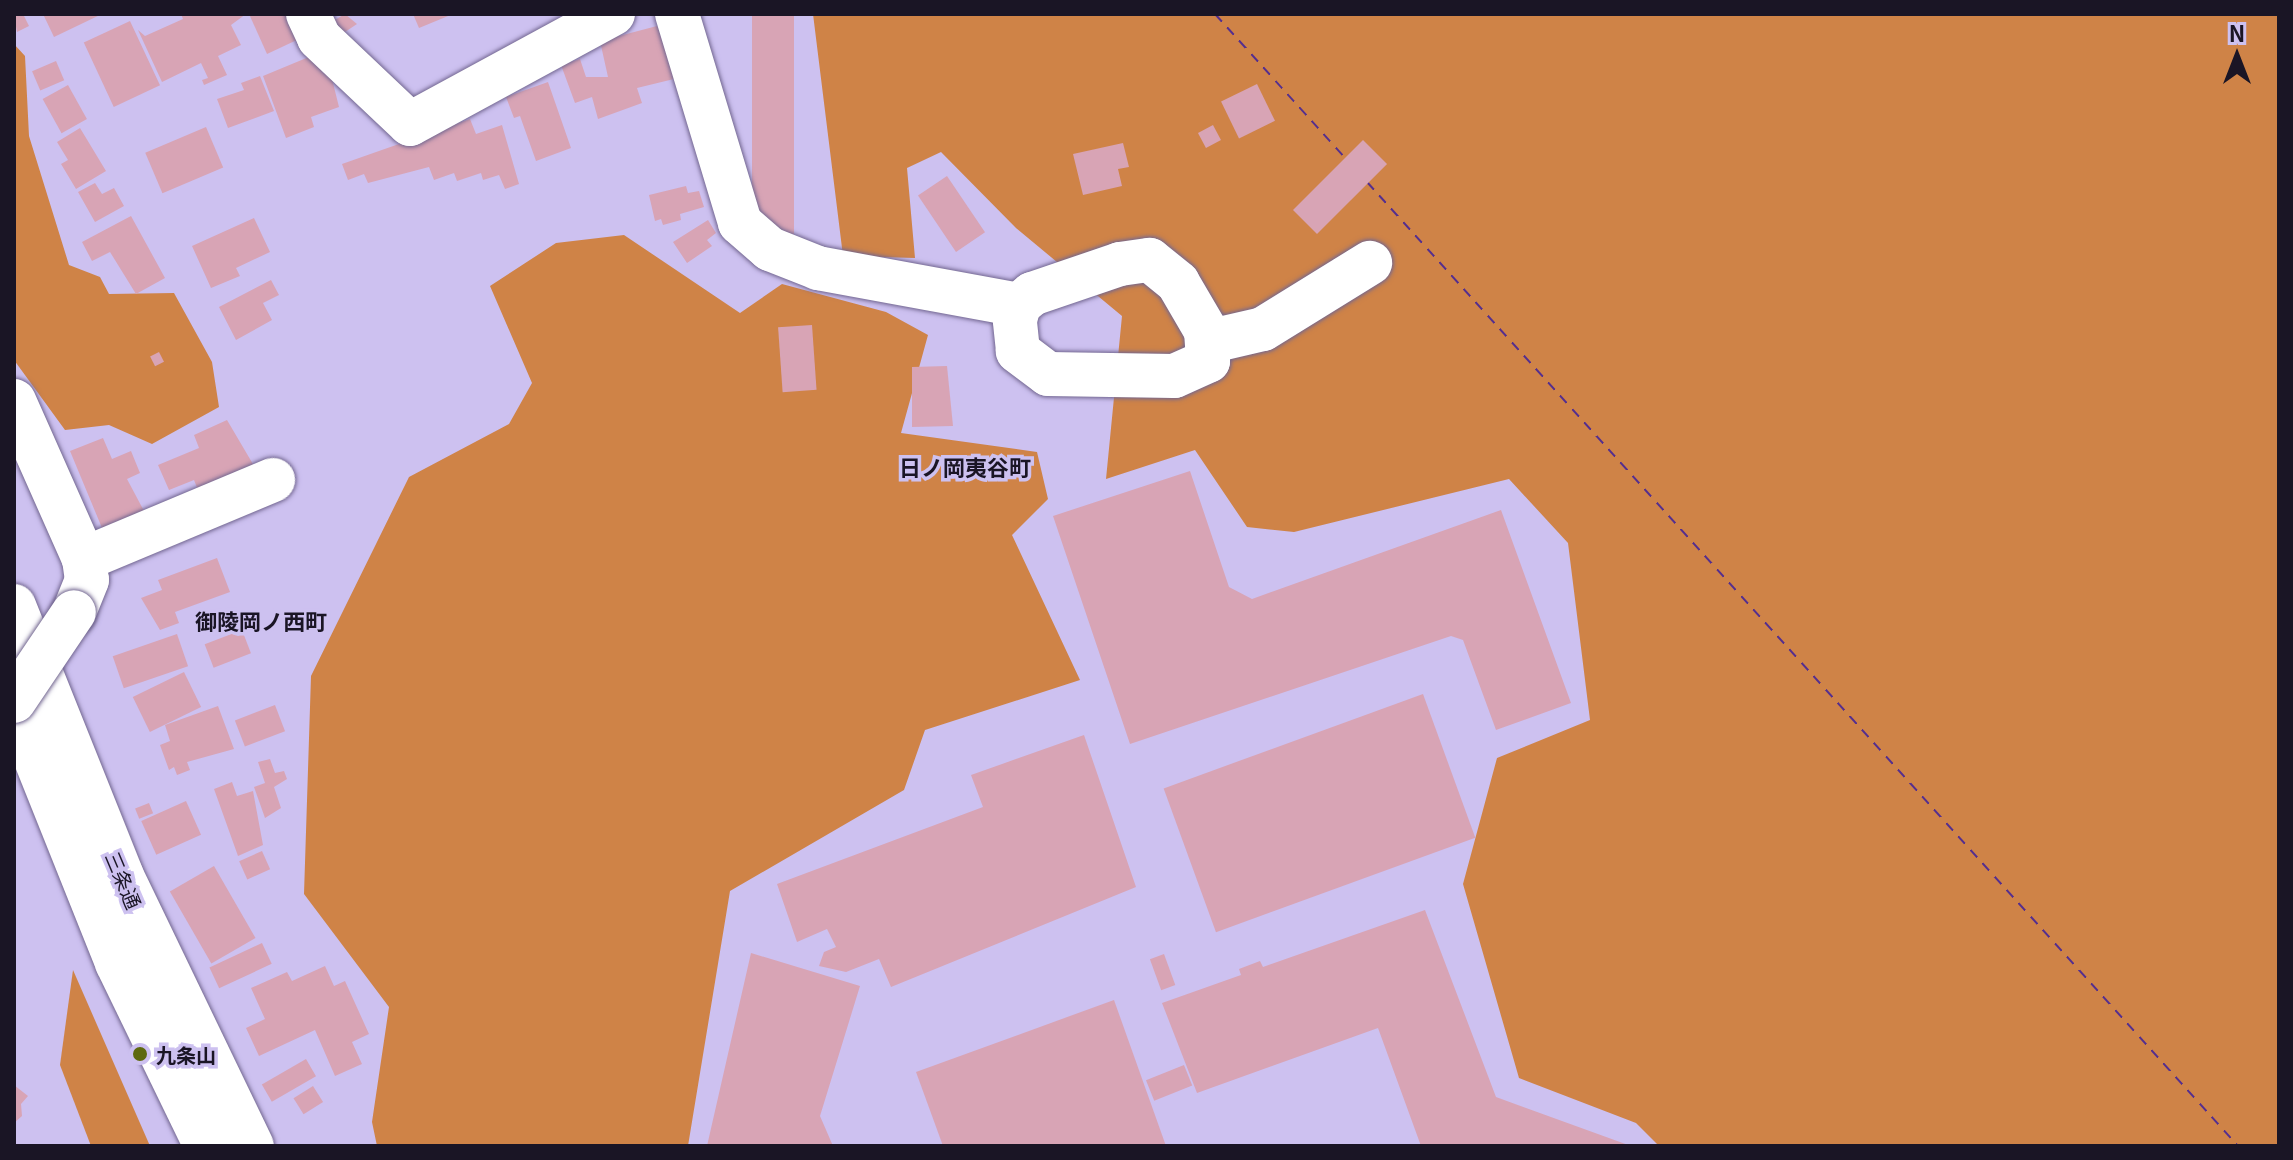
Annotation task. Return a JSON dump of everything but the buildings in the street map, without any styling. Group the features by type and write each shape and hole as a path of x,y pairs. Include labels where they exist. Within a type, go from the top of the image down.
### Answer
{"street":[{"path":"308,14 319,38 410,124 613,14"},
{"path":"677,14 740,223 770,249 818,268 1019,305"},
{"path":"1150,260 1178,283 1207,342 1208,361 1174,376 1048,374 1018,351 1019,305 1032,294 1120,264 1150,260"},
{"path":"1207,342 1263,329 1370,263"},
{"path":"14,401 84,559 87,580 74,612 14,703"},
{"path":"84,559 273,480"},
{"name":"三条通","path":"14,606 121,874 252,1146"},
{"name":"三条通","path":"14,703 117,963 206,1146"}],"shaded area":[{"path":"813,14 2279,14 2279,1146 1659,1146 1636,1123 1519,1078 1463,884 1497,758 1590,720 1568,543 1509,479 1294,532 1247,527 1195,450 1106,479 1122,316 1016,228 941,152 907,168 915,258 843,256"},
{"path":"14,44 25,56 29,136 69,265 100,277 109,294 174,293 212,362 219,407 152,444 109,425 65,430 14,360"},
{"path":"624,235 740,313 782,284 886,312 928,335 901,433 1037,452 1048,499 1012,535 1080,680 925,730 904,790 730,891 688,1146 377,1146 372,1122 389,1007 304,894 311,676 409,477 509,424 532,383 490,286 556,243"},
{"path":"73,970 150,1146 91,1146 60,1065"}],"ferry route":[{"path":"1215,14 1347,160"},
{"path":"1367,182 2238,1146"}],"place":[{"name":"九条山","path":"140,1054"}],"district":[{"name":"日ノ岡夷谷町","path":"965,467"},
{"name":"御陵岡ノ西町","path":"261,621"}]}
